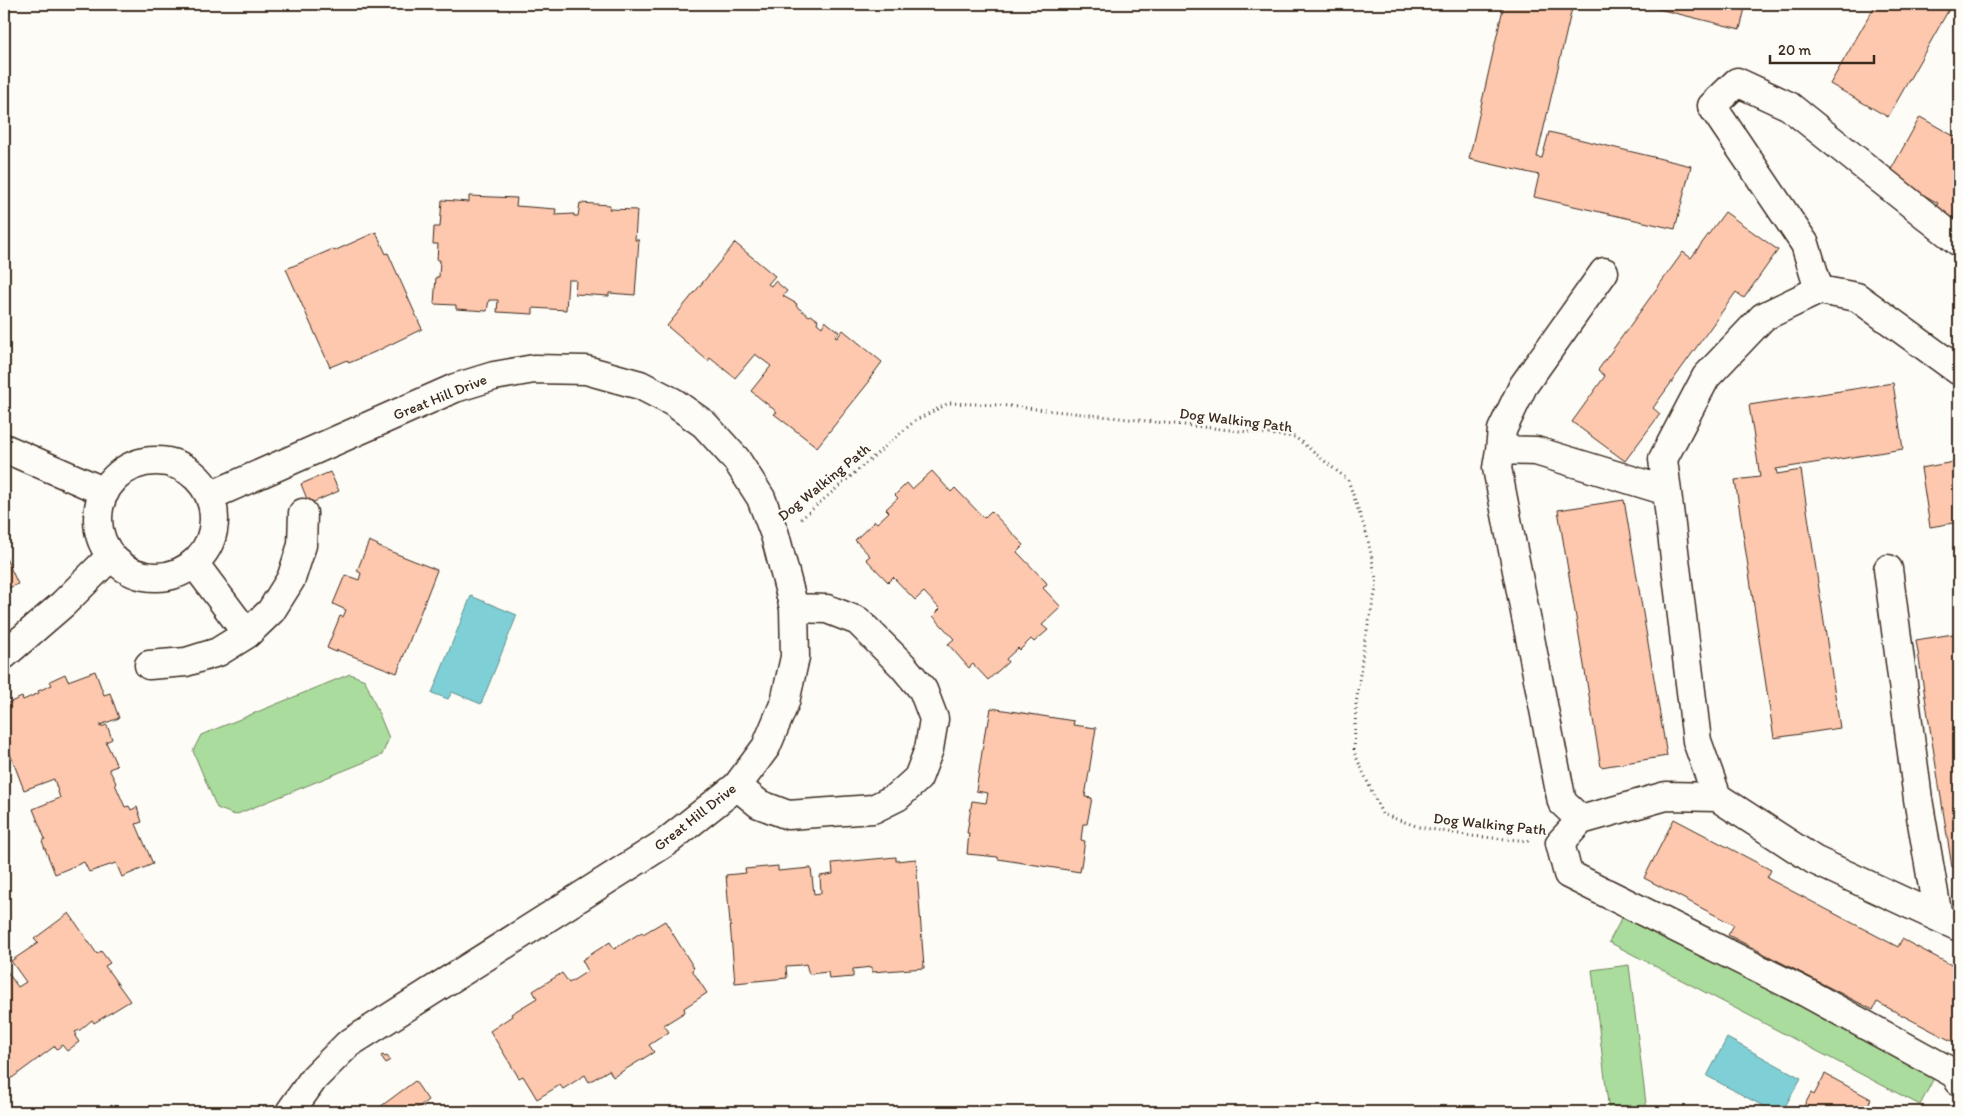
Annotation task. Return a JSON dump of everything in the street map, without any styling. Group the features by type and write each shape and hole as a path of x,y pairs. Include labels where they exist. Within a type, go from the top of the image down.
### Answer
{"street":[{"path":"1819,290 1806,244 1712,106 1737,82 1789,106 1959,242"},
{"path":"1581,820 1562,802 1497,468 1502,430 1523,386 1604,272"},
{"path":"1717,797 1696,742 1662,459 1706,378 1763,317 1819,290 1857,297 1959,371"},
{"name":"Great Hill Drive","path":"210,496 456,388 494,376 534,369 586,370 640,385 673,402 704,424 736,459 761,498 775,535 794,608 794,657 785,702 766,747 737,786 665,843 348,1044 314,1078 290,1112"},
{"path":"4,448 105,492"},
{"path":"1500,450 1536,451 1666,491"},
{"path":"150,461 168,462 185,468 200,480 210,496 214,514 213,532 206,549 194,563 178,573 160,577 142,576 124,568 111,556 102,541 98,524 105,492 116,477 132,466 150,461"},
{"path":"149,665 186,662 218,652 247,634 271,611 291,579 302,545 303,512"},
{"path":"4,654 63,604 111,556"},
{"path":"194,563 247,634"},
{"path":"1888,569 1918,799 1948,922"},
{"path":"737,786 759,804 788,815 873,808 898,797 918,778 929,749 934,719 923,690 903,666 858,621 827,609 794,608"},
{"path":"1948,922 1814,860 1717,797 1666,796 1581,820 1560,843 1568,874 1805,992 1955,1074 1959,1081"}],"path":[{"name":"Dog Walking Path","path":"775,535 798,522 916,420 950,403 999,405 1295,437 1348,480 1367,535 1377,584 1364,644 1356,705 1354,752 1382,814 1419,827 1471,836 1560,843"}],"green space":[{"path":"350,674 365,680 389,738 382,755 235,815 217,808 193,751 201,735"},
{"path":"1624,914 1935,1076 1920,1105 1609,942"},
{"path":"1629,965 1647,1112 1609,1112 1592,970"}],"water":[{"path":"471,596 517,615 481,704 452,692 448,699 432,693"},
{"path":"1727,1038 1801,1078 1782,1112 1774,1112 1707,1076"}],"building":[{"path":"1504,4 1573,4 1537,157 1542,158 1549,132 1691,166 1675,229 1534,197 1539,175 1469,159"},
{"path":"1638,4 1746,4 1740,29"},
{"path":"1876,4 1952,4 1888,117 1830,84"},
{"path":"1953,4 1959,4 1959,13 1954,10 1957,6"},
{"path":"1920,117 1959,139 1959,226 1933,212 1938,203 1888,175"},
{"path":"469,196 517,198 516,206 556,209 555,215 574,214 574,216 578,216 580,203 610,205 609,209 637,210 635,240 639,240 635,295 609,293 609,296 575,294 576,280 568,280 566,310 533,308 533,314 497,312 498,300 489,300 487,311 456,309 456,305 434,304 436,277 439,277 440,260 437,260 438,244 433,244 434,227 440,227 442,200 469,202"},
{"path":"1725,212 1778,250 1744,298 1736,292 1653,408 1660,414 1625,461 1572,422 1605,376 1598,370 1683,252 1691,258"},
{"path":"376,232 386,254 388,253 422,329 349,363 347,360 330,367 286,269 333,249 334,251"},
{"path":"735,243 775,276 768,284 771,286 775,281 787,291 783,296 797,304 796,306 809,316 811,315 818,320 817,323 822,327 825,321 839,332 835,337 837,338 843,330 882,362 869,382 817,447 774,414 777,412 751,391 771,366 755,354 735,378 710,358 708,361 667,326"},
{"path":"1893,383 1903,449 1776,469 1777,474 1801,470 1840,728 1774,738 1735,480 1760,477 1749,405"},
{"path":"1959,461 1959,522 1930,527 1921,468"},
{"path":"932,471 951,492 955,488 984,518 991,511 1024,545 1017,552 1046,582 1047,584 1043,588 1061,607 1042,625 1048,630 1034,642 1031,639 1020,650 1018,648 1006,659 1008,662 988,680 973,664 969,668 948,644 954,639 933,616 940,609 924,592 915,600 893,577 888,582 866,559 870,556 855,540 875,521 877,523 889,512 886,509 898,498 895,495 907,483 912,489"},
{"path":"330,472 339,491 309,504 301,484"},
{"path":"1624,500 1667,756 1601,767 1558,510"},
{"path":"369,541 437,570 397,673 327,648 340,616 343,617 346,610 333,604 345,575 359,580 361,573 357,571"},
{"path":"4,554 18,584 4,590"},
{"path":"1959,633 1959,866 1952,867 1916,640"},
{"path":"95,671 104,695 110,693 119,718 100,725 100,727 107,725 112,739 106,742 117,766 109,769 125,807 129,806 131,810 137,807 142,822 136,824 153,864 122,877 116,863 89,872 84,862 55,874 42,841 45,839 33,809 60,798 54,779 24,790 4,738 4,705 22,697 23,700 39,693 38,691 52,685 50,681 65,674 68,681"},
{"path":"991,708 1074,721 1073,725 1096,728 1085,797 1092,798 1087,824 1083,824 1081,840 1085,841 1080,872 998,859 998,857 967,854 969,833 967,833 972,801 986,803 988,793 976,791 986,726 988,726"},
{"path":"1674,819 1771,870 1767,878 1898,947 1902,939 1959,969 1959,1045 1877,1002 1873,1010 1728,935 1734,925 1644,878"},
{"path":"896,857 896,861 916,859 924,968 872,972 872,967 853,969 853,977 829,979 828,972 809,974 806,964 786,966 787,978 735,983 726,875 746,873 745,869 778,866 778,871 811,868 814,894 821,893 820,876 833,874 832,863"},
{"path":"69,913 97,954 101,951 110,963 105,966 130,1001 94,1023 92,1020 75,1032 79,1042 67,1051 62,1045 57,1049 55,1046 12,1078 4,1067 4,972 6,970 18,987 26,982 11,961 38,943 34,939"},
{"path":"665,921 707,993 684,1008 685,1012 664,1025 669,1032 649,1045 654,1052 613,1077 609,1070 589,1082 585,1075 563,1089 560,1085 537,1099 523,1076 519,1078 490,1031 512,1016 511,1014 537,998 533,991 562,973 569,983 588,971 582,960 610,942 614,949"},
{"path":"381,1056 387,1056 390,1060 386,1063"},
{"path":"1825,1074 1871,1099 1864,1112 1801,1112 1811,1093 1814,1095"},
{"path":"415,1081 428,1100 412,1112 384,1112 380,1107"}]}
